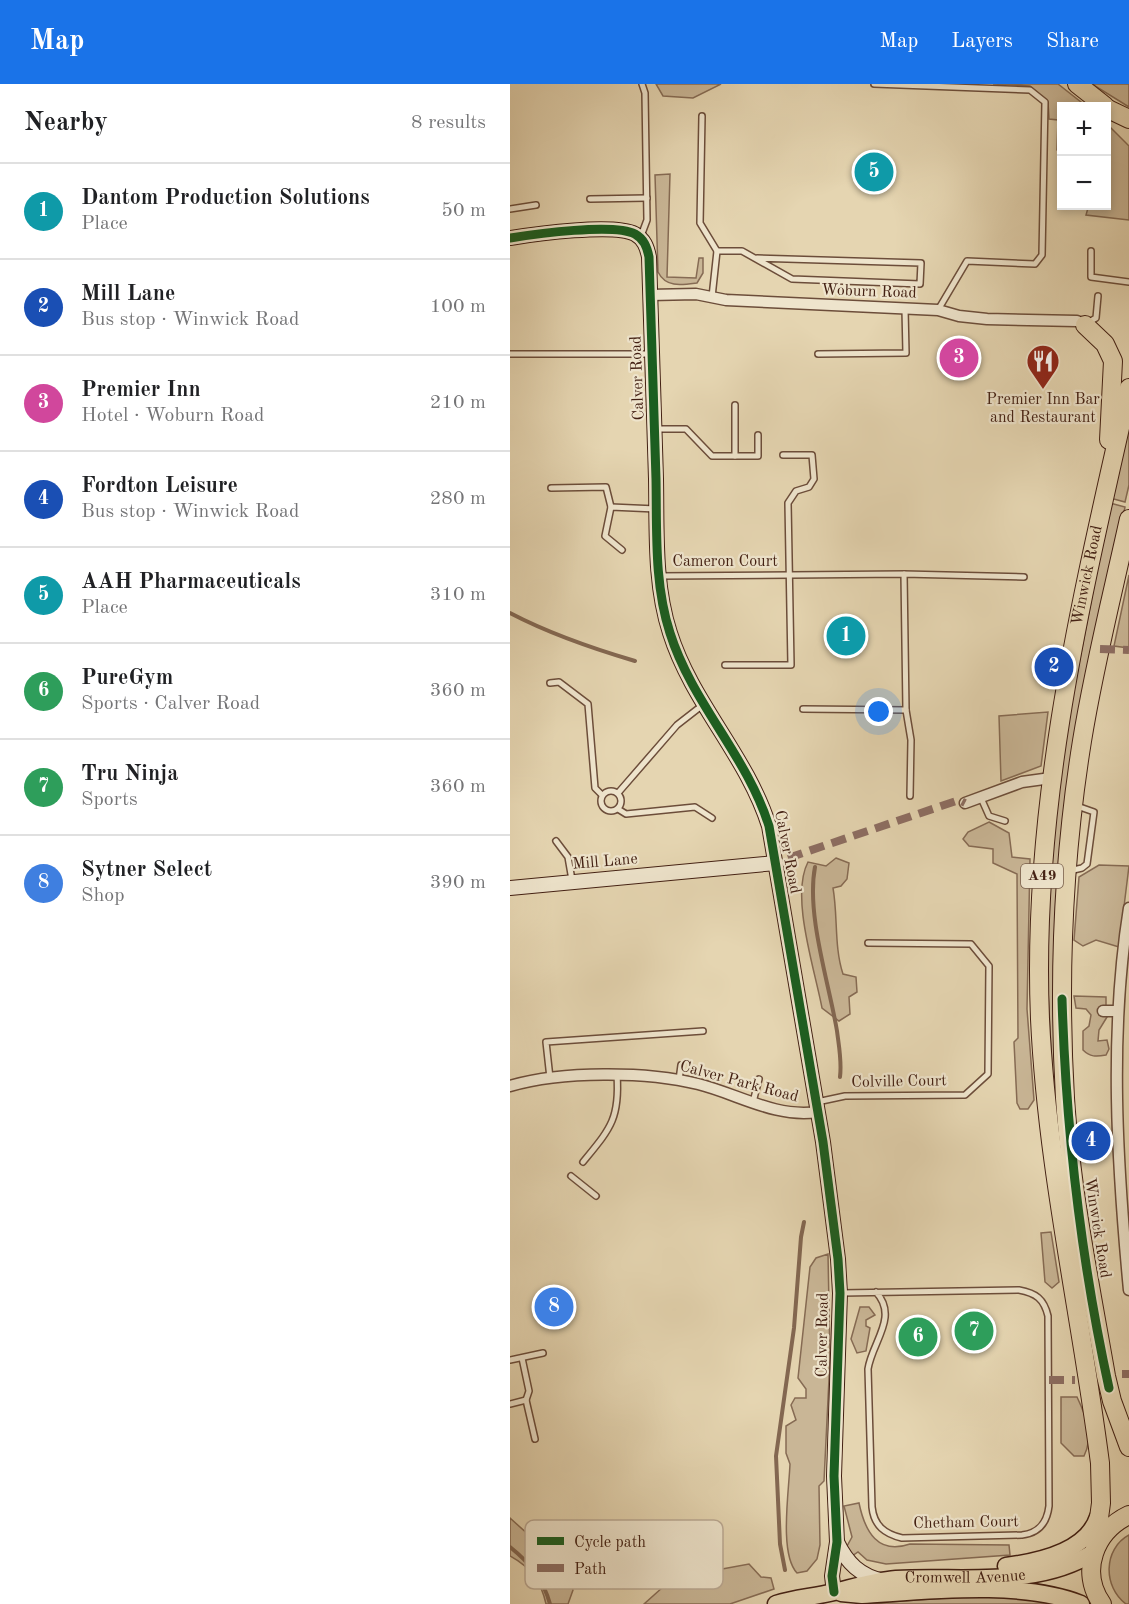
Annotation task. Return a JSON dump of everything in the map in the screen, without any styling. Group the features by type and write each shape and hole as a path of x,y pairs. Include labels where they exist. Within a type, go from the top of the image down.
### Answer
{"highway":[{"path":"1077,84 1118,115"},
{"path":"1085,325 1105,344 1113,361 1107,487"},
{"name":"Winwick Road","path":"1094,1550 1101,1503 1100,1463 1052,1161 1040,1017 1041,909 1051,778 1067,676 1129,388"},
{"name":"Winwick Road","path":"1129,519 1089,705 1073,805 1066,871 1062,999 1065,1098 1072,1170 1106,1376 1112,1401 1129,1447"},
{"path":"1094,1550 1112,1525 1129,1515"},
{"name":"A49","path":"1094,1550 1092,1582 1102,1604"}],"main road":[{"path":"922,1578 943,1571 1025,1563 1063,1550 1078,1543 1091,1531 1101,1503"},
{"name":"Cromwell Avenue","path":"776,1604 834,1592 860,1583 922,1578 1013,1576 1042,1572 1069,1565 1094,1550"},
{"name":"Cromwell Avenue","path":"834,1592 862,1595 1022,1589 1057,1595 1081,1604"}],"street":[{"path":"510,238 545,233 620,230 640,237"},
{"name":"Calver Road","path":"640,237 649,257 662,603 670,633 704,704 751,779 761,802 776,863 835,1227 840,1293 834,1476 837,1542 832,1576 834,1592"},
{"name":"Woburn Road","path":"650,295 696,294 726,300 938,310 959,316 1077,321 1085,325"},
{"path":"965,803 1022,782 1051,778"},
{"name":"Mill Lane","path":"510,888 776,863"},
{"path":"1129,908 1116,1011 1120,1157 1129,1290"},
{"path":"1103,1011 1116,1011"},
{"path":"1117,1059 1129,1059"},
{"name":"Calver Park Road","path":"510,1086 550,1079 617,1075 679,1080 789,1113 817,1107"},
{"path":"837,1542 846,1559 856,1569 869,1577 884,1581"}],"lane":[{"path":"640,237 647,220 645,93 642,84"},
{"path":"874,84 1030,90 1045,102 1042,255 1035,264 967,261 938,310"},
{"path":"702,116 700,223 717,251 712,297"},
{"path":"590,199 647,198"},
{"path":"510,209 536,205"},
{"path":"717,251 742,251 792,279 920,284 921,263 757,258"},
{"path":"1091,251 1091,277 1129,282"},
{"path":"1085,325 1096,318 1098,296"},
{"path":"818,354 906,353 905,309"},
{"path":"510,354 652,354"},
{"path":"735,405 735,456"},
{"path":"655,429 686,429 712,456 758,456 758,435"},
{"path":"783,455 812,455 813,479 810,487 796,491 788,503 790,576"},
{"path":"550,488 606,487 611,507 605,536 622,550"},
{"path":"611,507 657,509"},
{"path":"904,574 906,710 911,740 910,796"},
{"name":"Cameron Court","path":"660,576 904,574 1024,577"},
{"name":"Cameron Court","path":"725,665 791,665 790,576"},
{"path":"550,683 560,682 588,704 596,789 602,795"},
{"path":"618,793 677,725 704,704"},
{"path":"803,709 906,710"},
{"path":"602,795 612,791 618,793"},
{"path":"618,793 621,801 618,809"},
{"path":"602,795 600,802 604,810 608,812 618,809 626,814 695,807 712,818"},
{"path":"981,798 989,816 1005,821"},
{"path":"556,841 568,857 573,882"},
{"name":"Colville Court","path":"817,1107 845,1096 965,1095 988,1074 989,966 971,944 868,943"},
{"path":"550,1079 546,1042 703,1031"},
{"path":"679,1080 681,1065"},
{"path":"583,1162 614,1120 617,1110 617,1075"},
{"path":"753,1102 759,1079"},
{"path":"571,1176 596,1196"},
{"name":"Chetham Court","path":"840,1293 876,1292 1019,1290 1036,1295 1042,1300 1048,1316 1049,1506 1046,1521 1037,1531 1022,1535 902,1538 884,1532 877,1524 873,1507 868,1369 870,1358 886,1322 885,1307 876,1292"},
{"path":"510,1360 543,1353"},
{"path":"522,1358 529,1391 526,1400 536,1439"},
{"path":"510,1404 526,1400"}],"shaded area":[{"path":"656,84 721,84 693,98 663,96"},
{"path":"993,84 1058,84 1081,102 1057,102 1057,120 1049,119 1048,102 1030,86"},
{"path":"1092,84 1129,84 1129,107"},
{"path":"1111,128 1129,146 1129,220 1086,215 1087,210 1111,210"},
{"path":"670,174 667,277 696,278 699,258 703,258 703,273 697,283 680,285 670,283 665,281 658,272 655,175"},
{"path":"1129,417 1129,485 1125,502 1110,498"},
{"path":"1110,503 1125,507 1071,773 1061,1124 1055,1125 1046,952 1057,778"},
{"path":"1129,575 1129,648 1114,646"},
{"path":"1048,712 1041,766 1001,781 999,716"},
{"path":"989,822 1009,833 1012,857 1030,859 1027,1009 1034,1100 1028,1109 1020,1109 1017,1103 1014,1042 1018,1038 1017,874 993,863 993,849 969,846 963,839 968,832"},
{"path":"836,858 849,863 847,879 841,886 833,888 838,953 843,974 856,977 857,992 849,997 850,1014 839,1021 822,1008 806,934 802,894 803,876 808,862 826,866"},
{"path":"1099,865 1129,866 1119,947 1096,940 1083,946 1074,940 1079,877"},
{"path":"1074,996 1106,997 1106,1008 1101,1011 1107,1017 1099,1030 1098,1041 1107,1040 1109,1049 1106,1055 1093,1056 1083,1050 1083,1031 1089,1026 1091,1015 1086,1009 1076,1008"},
{"path":"1051,1232 1059,1282 1052,1288 1045,1282 1041,1233"},
{"path":"828,1254 830,1358 824,1481 819,1486 820,1545 817,1559 807,1571 797,1573 791,1564 788,1552 787,1505 790,1464 786,1453 786,1426 796,1420 791,1405 795,1398 806,1398 806,1389 798,1378 810,1267 816,1258"},
{"path":"860,1307 869,1307 875,1315 866,1320 866,1326 870,1328 866,1351 857,1353 851,1339"},
{"path":"1061,1397 1077,1397 1083,1411 1089,1434 1084,1456 1074,1456 1061,1443"},
{"path":"859,1503 869,1532 881,1544 899,1547 910,1544 1009,1545 1010,1555 886,1564 867,1560 858,1552 852,1556 846,1548 852,1537 844,1506"},
{"path":"510,1518 525,1532 525,1567 510,1556"},
{"path":"1129,1535 1129,1604 1126,1604 1113,1588 1109,1568 1114,1549"},
{"path":"749,1564 761,1577 771,1578 774,1589 730,1604 644,1604 661,1589 723,1589 723,1569"},
{"path":"541,1589 573,1589 568,1604 546,1604"},
{"path":"1003,1594 1051,1599 1050,1604 859,1604"}],"waterway":[{"path":"510,613 571,640 635,661"},
{"path":"815,867 813,886 816,927 837,1031 840,1077"},
{"path":"785,1570 780,1544 776,1456 794,1328 804,1222"},
{"path":"510,1547 525,1560"},
{"path":"545,1589 550,1604"}],"marked path":[{"path":"1100,649 1129,650"},
{"path":"788,858 959,800 965,803"},
{"path":"1122,1374 1129,1374"},
{"path":"1049,1380 1075,1380"}],"cycle path":[{"path":"510,238 574,230 625,231 641,238 649,257 657,557 661,595 670,633 680,659 747,776 769,826 823,1142 838,1259 840,1293 834,1476 837,1542 832,1576 834,1592"},
{"path":"1062,999 1067,1097 1076,1195 1090,1292 1109,1388"}],"place":[{"name":"AAH Pharmaceuticals","path":"874,172"},
{"name":"Premier Inn","path":"959,358"},
{"name":"Premier Inn Bar and Restaurant","path":"1043,390"},
{"name":"Dantom Production Solutions","path":"846,636"},
{"name":"Mill Lane","path":"1054,667"},
{"name":"Fordton Leisure","path":"1091,1141"},
{"name":"Sytner Select","path":"554,1307"},
{"name":"Tru Ninja","path":"974,1331"},
{"name":"PureGym","path":"918,1337"}]}
